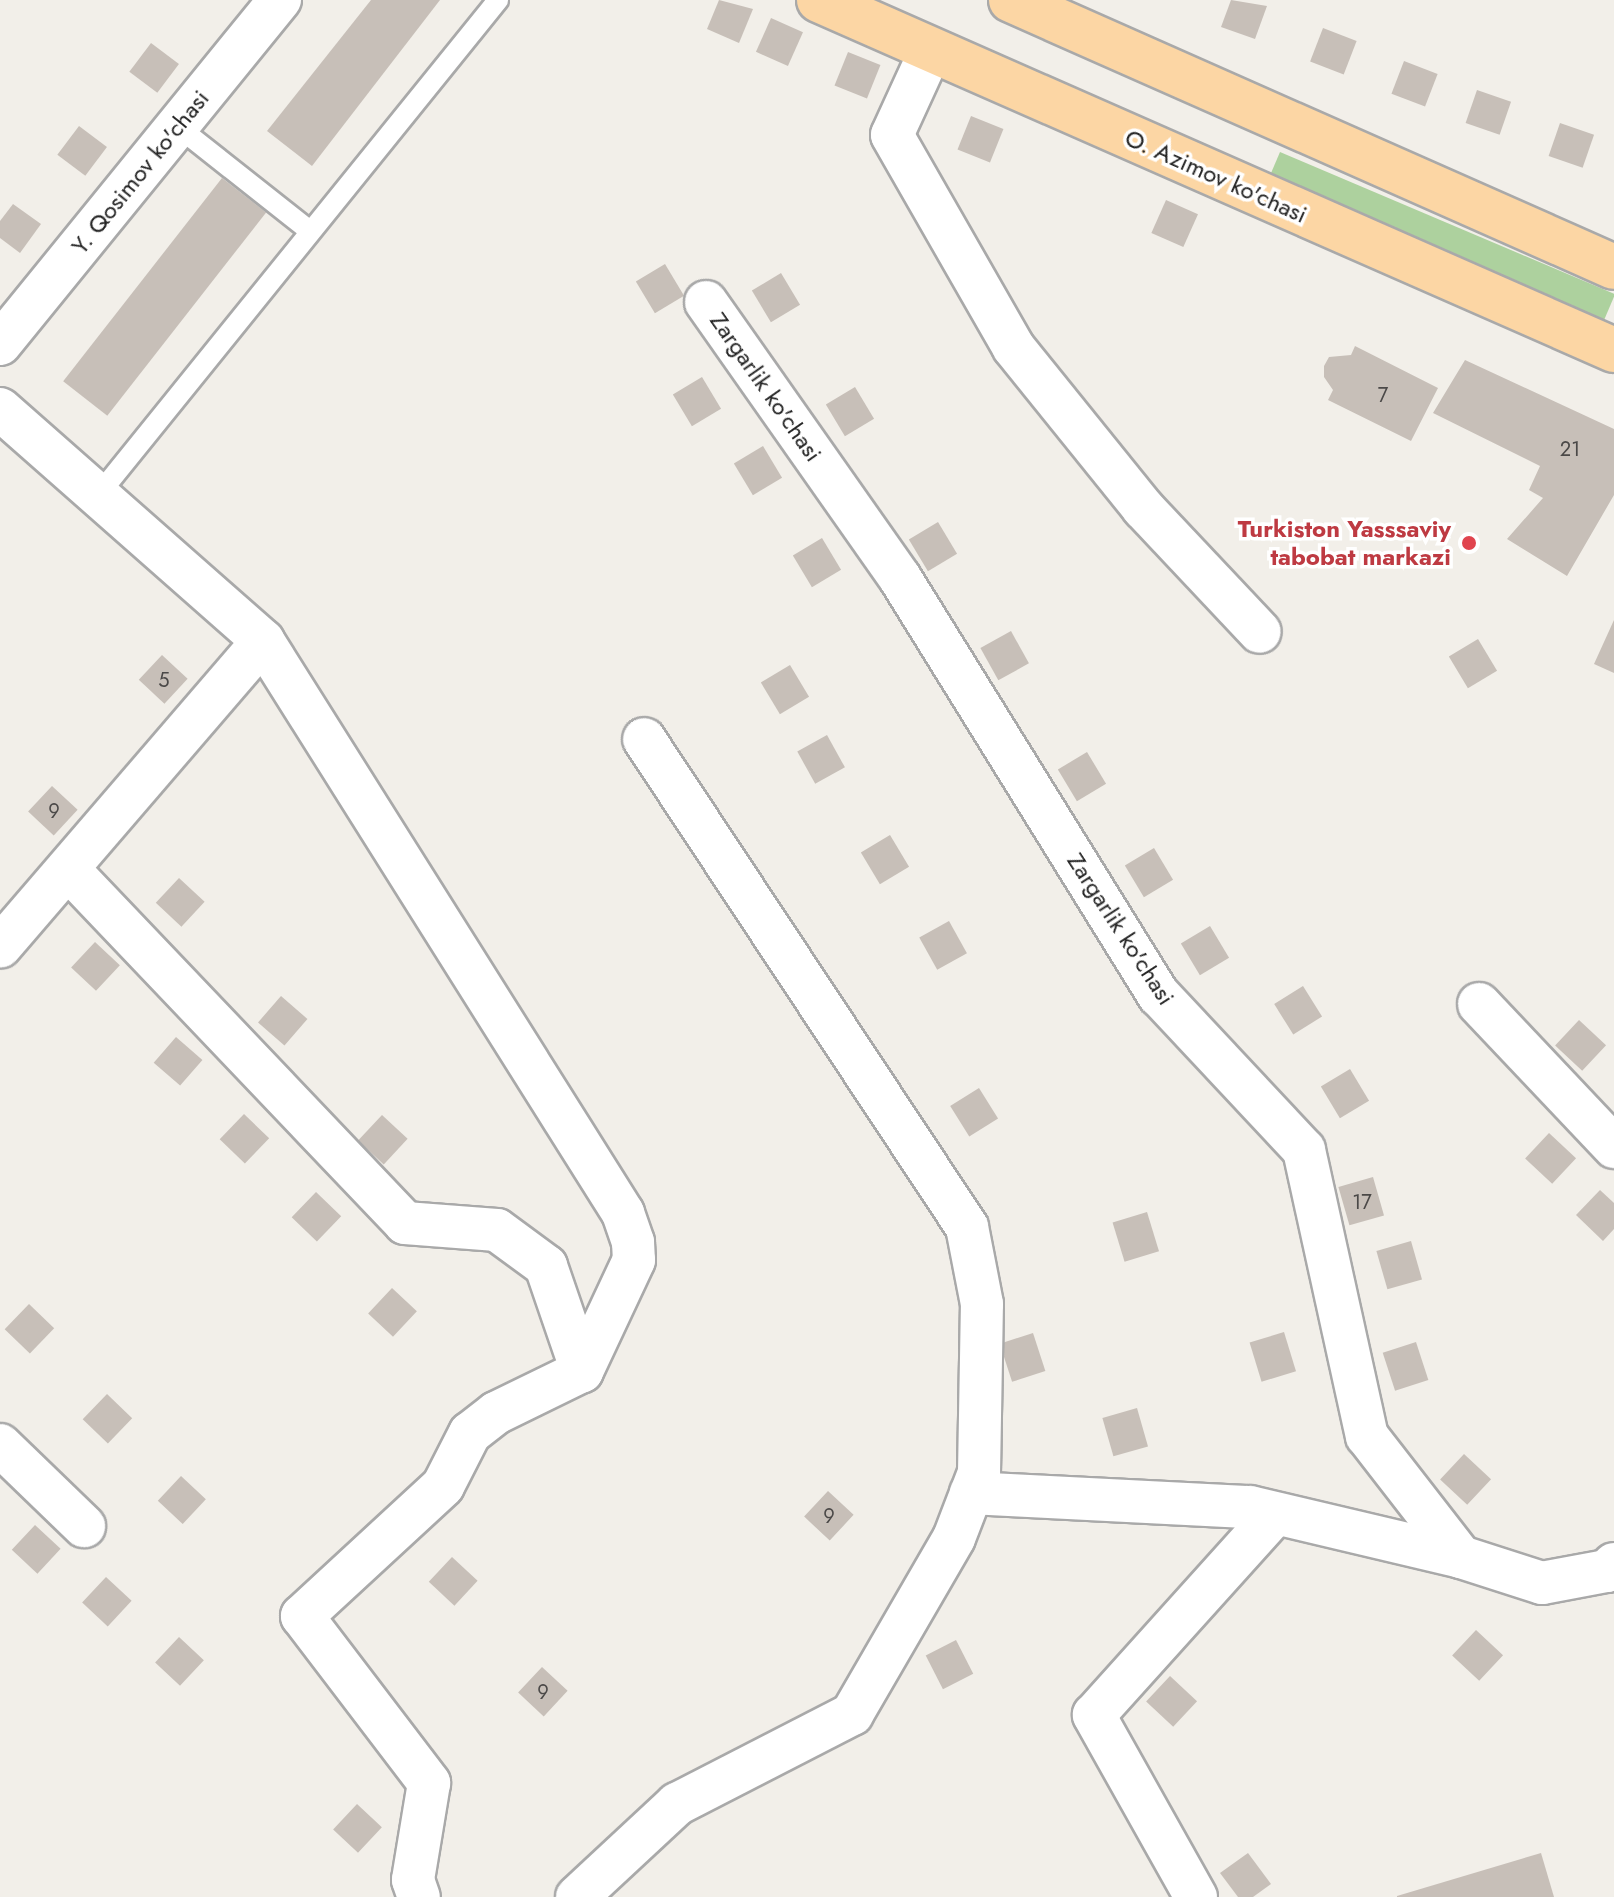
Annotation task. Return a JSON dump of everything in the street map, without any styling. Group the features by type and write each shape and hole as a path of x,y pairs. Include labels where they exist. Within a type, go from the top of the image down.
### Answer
{"main road":[{"name":"O. Azimov ko'chasi","path":"819,0 930,52 1614,350"},
{"path":"1011,0 1614,267"}],"street":[{"name":"Y. Qosimov ko'chasi","path":"0,344 280,0"},
{"path":"930,52 892,135 1014,348 1143,508 1260,632"},
{"name":"Zargarlik ko'chasi","path":"706,302 900,578 1159,995 1304,1150 1367,1436 1461,1557"},
{"path":"0,409 263,641 623,1213 634,1260 582,1371 496,1413 470,1433 443,1486 302,1616 429,1783 413,1880 419,1897"},
{"path":"0,947 263,641"},
{"path":"577,1897 677,1804 852,1714 954,1538 979,1473 982,1304 967,1227 644,739"},
{"path":"68,869 405,1223 497,1230 546,1266 582,1371"},
{"path":"1479,1004 1614,1147"},
{"path":"0,1445 84,1526"},
{"path":"971,1493 1250,1507 1461,1557 1542,1583 1607,1571 1614,1564"},
{"path":"1196,1897 1094,1715 1275,1514"}],"lane":[{"path":"99,494 498,0"},
{"path":"177,126 310,231"}],"green space":[{"path":"1280,152 1614,294 1602,325 1267,182"}],"building":[{"path":"371,0 440,0 312,166 267,131"},
{"path":"719,0 753,9 739,43 707,29"},
{"path":"1231,0 1267,6 1255,39 1221,27"},
{"path":"771,18 803,32 788,66 756,52"},
{"path":"1323,28 1357,41 1344,75 1310,62"},
{"path":"151,43 179,64 157,93 129,72"},
{"path":"848,52 880,65 867,98 835,85"},
{"path":"1404,61 1438,74 1425,107 1391,94"},
{"path":"1477,90 1511,102 1500,135 1466,123"},
{"path":"971,116 1003,129 990,162 958,149"},
{"path":"1560,123 1594,135 1583,168 1549,156"},
{"path":"79,126 107,147 85,176 57,155"},
{"path":"222,178 266,212 107,416 63,381"},
{"path":"1166,200 1198,214 1183,247 1151,233"},
{"path":"13,204 41,224 20,253 0,238 0,221"},
{"path":"665,264 684,296 655,313 636,282"},
{"path":"781,273 800,305 771,322 752,291"},
{"path":"1355,346 1438,388 1411,441 1328,400 1333,390 1324,377 1324,366 1329,357 1351,355"},
{"path":"1465,360 1614,429 1614,495 1567,576 1507,539 1543,498 1529,490 1540,466 1433,413"},
{"path":"702,377 721,409 692,426 673,395"},
{"path":"855,387 874,419 845,436 826,405"},
{"path":"763,446 782,478 753,495 734,464"},
{"path":"938,522 957,554 928,571 909,540"},
{"path":"822,538 841,570 812,587 793,556"},
{"path":"1614,620 1614,673 1594,664"},
{"path":"1011,631 1029,663 998,680 980,648"},
{"path":"1478,639 1497,671 1468,688 1449,657"},
{"path":"162,655 188,679 164,704 139,680"},
{"path":"790,665 809,697 780,714 761,683"},
{"path":"827,735 845,767 815,784 797,751"},
{"path":"1087,752 1106,784 1077,801 1058,770"},
{"path":"52,786 78,810 54,835 28,812"},
{"path":"890,835 909,867 880,884 861,853"},
{"path":"1154,848 1173,880 1144,897 1125,866"},
{"path":"179,878 205,902 181,927 156,903"},
{"path":"949,921 967,953 937,970 919,937"},
{"path":"1210,926 1229,958 1200,975 1181,944"},
{"path":"95,942 120,965 96,991 71,968"},
{"path":"1303,986 1322,1017 1293,1035 1274,1004"},
{"path":"281,996 307,1019 284,1045 258,1022"},
{"path":"1579,1020 1606,1045 1582,1071 1555,1046"},
{"path":"176,1037 202,1060 180,1086 154,1063"},
{"path":"1350,1069 1369,1101 1340,1118 1321,1087"},
{"path":"979,1088 998,1119 969,1137 950,1106"},
{"path":"244,1114 269,1138 245,1163 220,1139"},
{"path":"382,1115 408,1139 384,1164 358,1141"},
{"path":"1549,1133 1576,1158 1552,1184 1525,1159"},
{"path":"1373,1177 1384,1215 1349,1225 1338,1187"},
{"path":"1600,1190 1614,1203 1614,1229 1603,1241 1576,1215"},
{"path":"316,1192 341,1216 317,1241 292,1217"},
{"path":"1147,1212 1159,1251 1125,1262 1113,1223"},
{"path":"1411,1241 1422,1279 1387,1289 1376,1251"},
{"path":"392,1288 417,1311 393,1337 368,1314"},
{"path":"29,1304 54,1328 30,1353 5,1329"},
{"path":"1284,1332 1296,1371 1262,1382 1250,1343"},
{"path":"1033,1333 1045,1371 1012,1382 1000,1344"},
{"path":"1416,1342 1428,1380 1395,1391 1383,1353"},
{"path":"107,1394 132,1418 108,1443 83,1419"},
{"path":"1137,1408 1148,1446 1113,1456 1102,1418"},
{"path":"1464,1454 1491,1479 1467,1505 1440,1480"},
{"path":"181,1476 206,1499 183,1524 158,1501"},
{"path":"828,1491 854,1515 830,1540 804,1517"},
{"path":"35,1525 61,1549 37,1574 12,1550"},
{"path":"452,1557 478,1581 454,1606 429,1582"},
{"path":"106,1577 132,1601 108,1626 82,1603"},
{"path":"1476,1630 1503,1655 1479,1681 1452,1656"},
{"path":"179,1637 204,1660 180,1686 155,1663"},
{"path":"956,1640 973,1674 943,1689 926,1655"},
{"path":"542,1667 568,1691 544,1716 518,1693"},
{"path":"1170,1676 1197,1701 1173,1727 1146,1702"},
{"path":"357,1804 382,1827 358,1853 333,1830"},
{"path":"1248,1853 1271,1884 1253,1897 1238,1897 1220,1873"},
{"path":"1541,1853 1554,1897 1397,1897 1397,1896"}],"place":[{"name":"Turkiston Yasssaviy tabobat markazi","path":"1469,543"}]}
